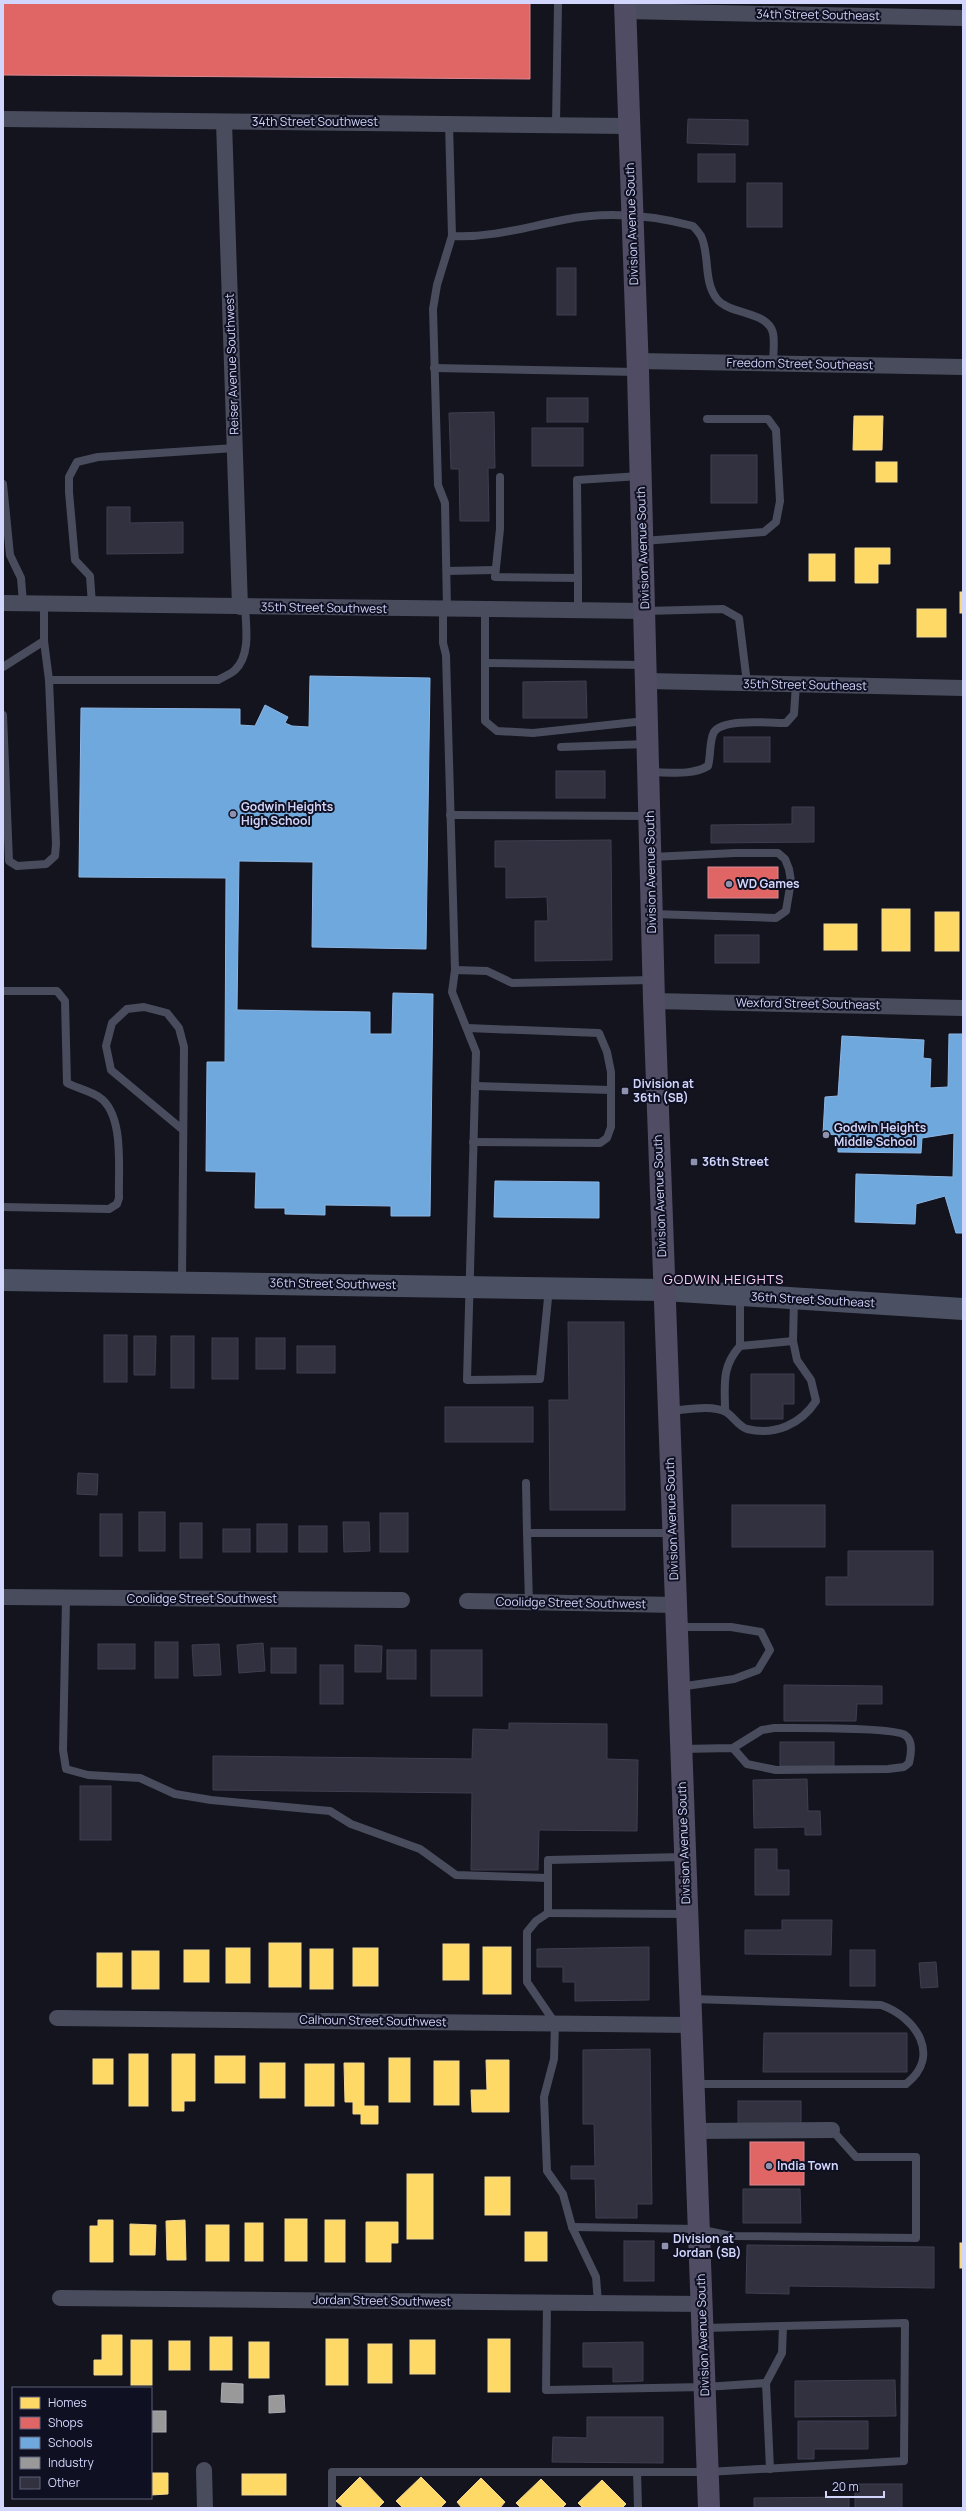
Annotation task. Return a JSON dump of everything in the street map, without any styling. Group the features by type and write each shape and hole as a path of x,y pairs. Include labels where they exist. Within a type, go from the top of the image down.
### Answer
{"main road":[{"name":"Division Avenue South","path":"625,7 631,214 638,366 648,721 653,990 692,2084 704,2328 709,2508"}],"street":[{"name":"34th Street Southeast","path":"625,7 701,8 963,18"},
{"name":"34th Street Southwest","path":"3,119 628,126"},
{"name":"Reiser Avenue Southwest","path":"224,122 235,448 243,607"},
{"name":"Freedom Street Southeast","path":"638,366 773,364 963,367"},
{"name":"35th Street Southwest","path":"3,603 644,611"},
{"name":"35th Street Southeast","path":"646,673 747,683 963,688"},
{"name":"Wexford Street Southeast","path":"653,990 963,1008"},
{"name":"36th Street Southwest","path":"3,1280 664,1290"},
{"name":"36th Street Southeast","path":"664,1290 963,1309"},
{"name":"Coolidge Street Southwest","path":"3,1597 402,1600"},
{"name":"Coolidge Street Southwest","path":"467,1602 675,1605"},
{"name":"Calhoun Street Southwest","path":"57,2018 690,2025"},
{"path":"694,2132 832,2130"},
{"name":"Jordan Street Southwest","path":"60,2298 703,2304"},
{"path":"204,2470 205,2508"}],"lane":[{"path":"556,124 558,3"},
{"path":"448,123 452,236 437,285 433,309 438,485 445,503 447,571 443,643 446,655 455,970 452,992 476,1052 466,1380 540,1379 549,1288"},
{"path":"452,236 477,238 536,228 564,220 631,214 693,226 701,236 705,260 716,298 728,308 758,318 768,324 773,332 773,364"},
{"path":"434,368 638,366"},
{"path":"642,541 764,532 776,522 780,501 776,430 768,419 707,419"},
{"path":"92,604 90,576 75,560 69,477 77,462 98,457 235,448"},
{"path":"578,610 577,480 641,476"},
{"path":"500,477 500,529 494,577 578,578"},
{"path":"3,484 10,555 21,578 23,603"},
{"path":"447,571 495,570"},
{"path":"3,715 9,862 17,866 46,864 55,856 56,844 49,680 44,642 44,603"},
{"path":"49,680 218,680 235,670 242,658 246,638 243,607"},
{"path":"485,609 485,722 497,731 533,733 648,721"},
{"path":"644,611 723,609 739,618 747,683"},
{"path":"3,667 44,642"},
{"path":"485,663 646,673"},
{"path":"648,772 692,772 701,770 708,766 712,738 720,726 730,723 786,723 794,714 796,684"},
{"path":"561,747 648,744"},
{"path":"450,815 649,816"},
{"path":"650,857 735,853 778,853 785,859 790,882 786,911 776,918 652,914"},
{"path":"455,970 487,971 512,983 653,990"},
{"path":"3,991 57,992 66,1001 67,1083 100,1098 114,1117 117,1132 119,1198 117,1204 109,1209 3,1207"},
{"path":"182,1282 184,1047 179,1028 167,1013 144,1007 127,1009 112,1023 106,1046 112,1070 183,1130"},
{"path":"467,1028 599,1033 607,1052 612,1072 611,1127 607,1138 600,1143 473,1142"},
{"path":"475,1086 611,1090"},
{"path":"725,1412 725,1374 730,1358 740,1346 740,1295"},
{"path":"668,1411 709,1409 725,1412 746,1429 768,1431 787,1427 807,1414 816,1400 811,1380 797,1360 793,1342 794,1298"},
{"path":"740,1346 793,1342"},
{"path":"526,1483 529,1603"},
{"path":"528,1533 673,1533"},
{"path":"66,1598 63,1750 66,1769 88,1775 140,1778 175,1794 211,1800 330,1810 351,1824 420,1849 456,1875 548,1878"},
{"path":"676,1627 732,1627 761,1632 770,1650 758,1670 734,1679 678,1687"},
{"path":"680,1749 733,1748 762,1730 774,1728 895,1731 906,1735 910,1743 911,1754 909,1763 888,1769 776,1770 747,1764 733,1748"},
{"path":"548,1913 548,1860 684,1857"},
{"path":"598,2303 596,2277 572,2227 563,2194 547,2171 544,2097 554,2059 554,2023 527,1982 526,1932 536,1921 548,1913 686,1914"},
{"path":"689,1999 881,2005 897,2011 909,2022 921,2041 924,2051 922,2065 916,2076 906,2084 692,2084"},
{"path":"572,2227 698,2229 732,2236 916,2238 916,2157 856,2157 832,2130"},
{"path":"547,2303 546,2390 705,2387 766,2383"},
{"path":"332,2508 332,2472 708,2472 904,2461 905,2323 704,2328"},
{"path":"770,2469 766,2383 782,2353 783,2326"},
{"path":"637,2472 638,2508"}],"building: Homes":[{"path":"854,416 883,416 882,450 853,450"},
{"path":"876,462 897,462 897,482 876,482"},
{"path":"855,548 890,548 890,564 878,564 878,583 855,583"},
{"path":"809,554 835,554 835,581 809,581"},
{"path":"960,592 963,592 963,613 960,613"},
{"path":"917,609 946,609 946,637 917,637"},
{"path":"882,909 910,909 910,951 882,951"},
{"path":"935,912 959,912 959,951 935,951"},
{"path":"824,924 857,924 857,950 824,950"},
{"path":"269,1943 301,1943 301,1987 269,1987"},
{"path":"443,1944 469,1944 469,1980 443,1980"},
{"path":"483,1947 511,1947 511,1994 483,1994"},
{"path":"226,1948 250,1948 250,1983 226,1983"},
{"path":"353,1948 378,1948 378,1986 353,1986"},
{"path":"310,1949 333,1949 333,1989 310,1989"},
{"path":"184,1950 209,1950 209,1982 184,1982"},
{"path":"132,1951 159,1951 159,1989 132,1989"},
{"path":"97,1953 122,1953 122,1987 97,1987"},
{"path":"129,2054 148,2054 148,2106 129,2106"},
{"path":"172,2054 195,2054 195,2101 184,2101 184,2111 172,2111"},
{"path":"215,2056 245,2056 245,2083 215,2083"},
{"path":"389,2058 410,2058 410,2102 389,2102"},
{"path":"93,2059 113,2059 113,2084 93,2084"},
{"path":"486,2060 509,2060 509,2112 472,2112 471,2090 487,2090"},
{"path":"434,2061 459,2061 459,2105 434,2105"},
{"path":"260,2063 285,2063 285,2098 260,2098"},
{"path":"344,2063 364,2063 364,2106 378,2106 378,2124 361,2124 361,2114 353,2114 353,2102 345,2102"},
{"path":"305,2064 334,2064 334,2106 305,2106"},
{"path":"407,2174 433,2174 433,2239 407,2239"},
{"path":"485,2177 510,2177 510,2215 485,2215"},
{"path":"285,2219 307,2219 307,2261 285,2261"},
{"path":"98,2220 113,2220 113,2262 90,2262 90,2226 98,2226"},
{"path":"185,2220 186,2260 167,2260 166,2221"},
{"path":"325,2220 345,2220 345,2262 325,2262"},
{"path":"366,2222 398,2222 398,2243 391,2243 391,2262 366,2262"},
{"path":"245,2223 263,2223 263,2261 245,2261"},
{"path":"130,2224 156,2225 155,2255 130,2255"},
{"path":"206,2225 229,2225 229,2261 206,2261"},
{"path":"525,2232 547,2232 547,2261 525,2261"},
{"path":"960,2243 963,2243 963,2268 960,2268"},
{"path":"102,2335 122,2335 122,2375 94,2375 94,2360 102,2360"},
{"path":"210,2337 232,2337 232,2370 210,2370"},
{"path":"326,2339 348,2339 348,2385 326,2385"},
{"path":"488,2339 510,2339 510,2392 488,2392"},
{"path":"131,2340 152,2340 152,2385 131,2385"},
{"path":"410,2340 435,2340 435,2374 410,2374"},
{"path":"169,2341 190,2341 190,2370 169,2370"},
{"path":"249,2342 269,2342 269,2378 249,2378"},
{"path":"368,2344 392,2344 392,2383 368,2383"},
{"path":"152,2473 168,2473 168,2494 152,2495"},
{"path":"242,2474 286,2474 286,2495 242,2495"},
{"path":"360,2477 384,2502 378,2508 344,2508 336,2501"},
{"path":"421,2477 446,2502 440,2508 403,2508 396,2501"},
{"path":"481,2478 505,2502 500,2508 462,2508 457,2502"},
{"path":"541,2479 566,2504 562,2508 521,2508 516,2503"},
{"path":"602,2480 626,2504 622,2508 583,2508 578,2503"}],"building: Shops":[{"path":"3,3 530,3 530,79 3,75"},
{"path":"708,867 778,867 778,898 708,898"},
{"path":"750,2142 804,2142 804,2185 750,2185"}],"building: Schools":[{"name":"Godwin Heights High School","path":"310,676 430,678 426,949 312,947 313,862 239,861 237,1010 370,1012 370,1034 392,1034 393,993 433,994 430,1216 391,1216 391,1206 325,1205 325,1215 285,1214 285,1208 255,1208 256,1172 206,1171 207,1062 225,1062 226,878 79,877 81,708 240,709 240,725 255,726 265,705 288,717 285,723 292,726 309,727"},
{"path":"949,1034 963,1034 963,1233 956,1233 945,1196 916,1204 915,1224 855,1222 856,1174 953,1177 954,1133 922,1138 921,1153 838,1152 838,1135 823,1134 825,1097 838,1096 842,1036 924,1040 923,1058 931,1059 930,1088 948,1087"},
{"path":"495,1181 599,1182 599,1218 494,1217"}],"building: Industry":[{"path":"222,2383 243,2384 243,2403 221,2402"},
{"path":"284,2395 285,2412 269,2413 269,2396"},
{"path":"152,2411 166,2411 166,2432 152,2432"}],"building: Other":[{"path":"688,119 748,120 748,145 687,143"},
{"path":"698,154 735,154 735,182 698,182"},
{"path":"747,183 782,183 782,227 747,227"},
{"path":"557,268 576,268 576,315 557,315"},
{"path":"547,398 588,398 588,422 547,422"},
{"path":"494,412 495,468 488,468 489,521 460,521 459,469 451,469 449,413"},
{"path":"532,428 583,428 583,466 532,466"},
{"path":"711,455 757,455 757,503 711,503"},
{"path":"107,507 130,507 130,523 183,522 183,553 107,554"},
{"path":"586,681 587,718 523,718 523,682"},
{"path":"724,737 770,737 770,762 724,762"},
{"path":"556,771 605,771 605,798 556,798"},
{"path":"792,807 814,807 814,842 711,843 711,825 792,824"},
{"path":"611,840 612,960 535,961 535,921 548,921 547,897 506,898 506,867 495,867 495,841"},
{"path":"715,935 759,935 759,963 715,963"},
{"path":"568,1322 624,1322 625,1510 550,1510 549,1400 569,1400"},
{"path":"104,1335 127,1335 127,1382 104,1382"},
{"path":"134,1336 156,1336 155,1375 134,1375"},
{"path":"171,1336 194,1336 194,1388 171,1388"},
{"path":"212,1338 238,1338 238,1379 212,1379"},
{"path":"256,1338 285,1338 285,1369 256,1369"},
{"path":"297,1346 335,1346 335,1373 297,1373"},
{"path":"751,1374 794,1374 794,1404 783,1404 783,1419 751,1419"},
{"path":"445,1407 533,1407 533,1442 445,1442"},
{"path":"78,1473 98,1474 97,1495 77,1494"},
{"path":"732,1505 825,1505 825,1547 732,1547"},
{"path":"139,1512 165,1512 165,1551 139,1551"},
{"path":"380,1513 408,1513 408,1552 380,1552"},
{"path":"100,1514 122,1514 122,1556 100,1556"},
{"path":"343,1522 369,1522 370,1551 344,1552"},
{"path":"180,1523 202,1523 202,1558 180,1558"},
{"path":"257,1524 287,1524 287,1552 257,1552"},
{"path":"299,1526 327,1526 327,1552 299,1552"},
{"path":"223,1529 250,1529 250,1552 223,1552"},
{"path":"848,1551 933,1551 933,1605 826,1605 826,1577 848,1577"},
{"path":"155,1642 178,1642 178,1678 155,1678"},
{"path":"263,1643 265,1671 239,1673 237,1645"},
{"path":"98,1644 135,1644 135,1669 98,1669"},
{"path":"219,1644 221,1675 194,1676 192,1645"},
{"path":"355,1645 382,1646 381,1672 355,1672"},
{"path":"271,1648 296,1648 296,1673 271,1673"},
{"path":"387,1650 416,1650 416,1679 387,1679"},
{"path":"431,1650 482,1650 482,1696 431,1696"},
{"path":"320,1665 343,1665 343,1704 320,1704"},
{"path":"784,1685 882,1686 882,1704 857,1704 856,1721 784,1721"},
{"path":"509,1723 607,1724 607,1759 638,1760 637,1831 539,1830 538,1870 471,1870 472,1793 213,1790 213,1756 472,1759 473,1729 509,1730"},
{"path":"780,1742 834,1742 834,1766 780,1766"},
{"path":"807,1779 808,1811 820,1811 821,1835 805,1835 805,1827 754,1828 753,1780"},
{"path":"80,1786 111,1786 111,1840 80,1840"},
{"path":"755,1849 777,1849 777,1870 789,1870 789,1895 755,1895"},
{"path":"782,1920 832,1920 831,1955 745,1954 745,1930 782,1930"},
{"path":"649,1947 649,2000 575,2001 575,1982 563,1982 563,1967 537,1967 537,1949"},
{"path":"850,1950 875,1950 875,1986 850,1986"},
{"path":"936,1962 938,1987 921,1988 919,1963"},
{"path":"764,2033 907,2033 907,2072 763,2072"},
{"path":"650,2049 652,2204 637,2204 637,2218 596,2218 595,2179 571,2179 571,2166 595,2166 594,2124 583,2124 583,2050"},
{"path":"738,2101 801,2101 801,2125 738,2125"},
{"path":"743,2189 800,2189 801,2223 743,2223"},
{"path":"624,2241 654,2241 654,2281 624,2281"},
{"path":"747,2245 934,2247 934,2288 789,2286 789,2294 746,2293"},
{"path":"643,2342 643,2381 613,2382 613,2367 583,2367 583,2343"},
{"path":"895,2380 896,2416 795,2417 795,2381"},
{"path":"587,2417 663,2417 663,2463 552,2462 553,2437 587,2438"},
{"path":"798,2421 868,2421 868,2449 814,2449 814,2459 798,2459"},
{"path":"855,2484 902,2484 902,2508 855,2508"},
{"path":"849,2497 849,2508 754,2508 754,2498"}],"place":[{"name":"Godwin Heights High School","path":"233,814"},
{"name":"WD Games","path":"729,884"},
{"name":"Division at 36th (SB)","path":"625,1091"},
{"name":"Godwin Heights Middle School","path":"826,1135"},
{"name":"36th Street","path":"694,1162"},
{"name":"India Town","path":"769,2166"},
{"name":"Division at Jordan (SB)","path":"665,2246"}],"district":[{"name":"GODWIN HEIGHTS","path":"724,1279"}]}
